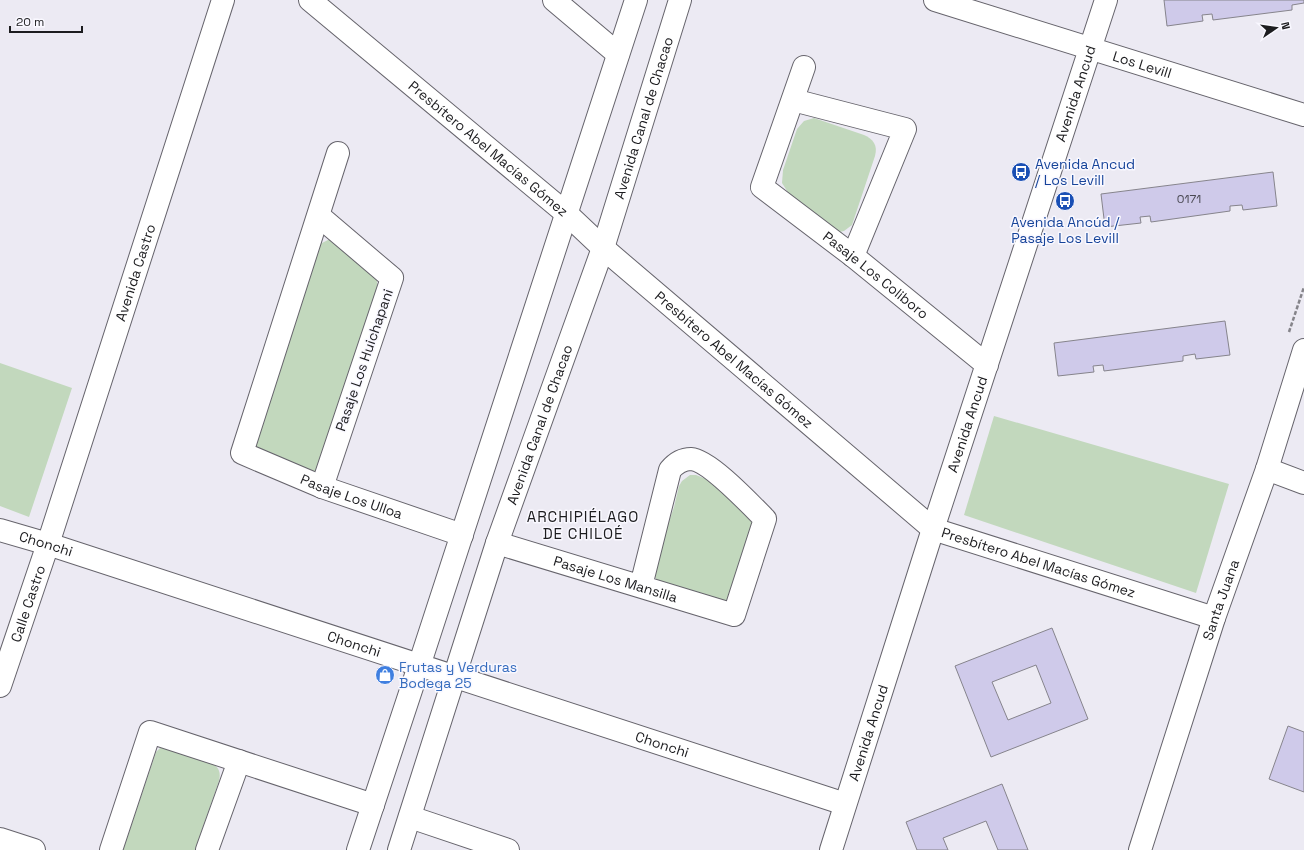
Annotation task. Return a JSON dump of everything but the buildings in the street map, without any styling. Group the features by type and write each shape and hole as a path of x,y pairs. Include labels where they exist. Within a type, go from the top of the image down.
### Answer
{"street":[{"name":"Avenida Castro","path":"48,544 223,0"},
{"name":"Presbítero Abel Macías Gómez","path":"310,0 567,214 603,248 933,529 1214,618"},
{"path":"554,0 618,54"},
{"path":"358,850 636,0"},
{"name":"Avenida Canal de Chacao","path":"399,850 497,542 603,248 680,0"},
{"name":"Los Levill","path":"936,0 1304,115"},
{"name":"Avenida Ancud","path":"831,850 933,529 1106,0"},
{"path":"804,66 793,100 905,129 853,256"},
{"name":"Pasaje Los Coliboro","path":"793,100 762,187 853,256 987,366"},
{"path":"319,216 338,153"},
{"name":"Pasaje Los Ulloa","path":"319,216 242,454 322,487 462,535"},
{"name":"Pasaje Los Huichapani","path":"319,216 392,278 322,487"},
{"name":"Santa Juana","path":"1140,850 1214,618 1267,469 1304,350"},
{"name":"Pasaje Los Mansilla","path":"497,542 734,615 765,519 729,484 704,463 692,459 683,460 675,464 670,470 641,586"},
{"path":"1267,469 1304,482"},
{"name":"Chonchi","path":"0,530 48,544 845,804"},
{"name":"Calle Castro","path":"0,686 48,544"},
{"path":"111,850 150,732 372,805"},
{"path":"207,850 239,761"},
{"path":"410,817 508,850"},
{"path":"0,839 34,850"}],"green space":[{"path":"814,118 870,138 876,149 852,225 844,231 839,232 789,194 782,183 783,170 797,129 804,121"},
{"path":"328,240 332,240 376,276 378,287 318,469 314,472 256,452 255,437 320,244"},
{"path":"0,363 72,388 29,517 0,506"},
{"path":"994,416 1229,484 1196,593 964,515"},
{"path":"690,475 696,475 706,479 750,515 754,520 729,599 726,602 658,582 653,571 674,507 679,486 682,481"},
{"path":"161,747 211,763 219,770 219,781 195,850 123,850 156,752"}],"place":[{"name":"Avenida Ancud / Los Levill","path":"1021,172"},
{"name":"Avenida Ancúd / Pasaje Los Levill","path":"1065,201"},
{"name":"Frutas y Verduras Bodega 25","path":"385,675"}],"district":[{"name":"ARCHIPIÉLAGO DE CHILOÉ","path":"583,526"}]}
